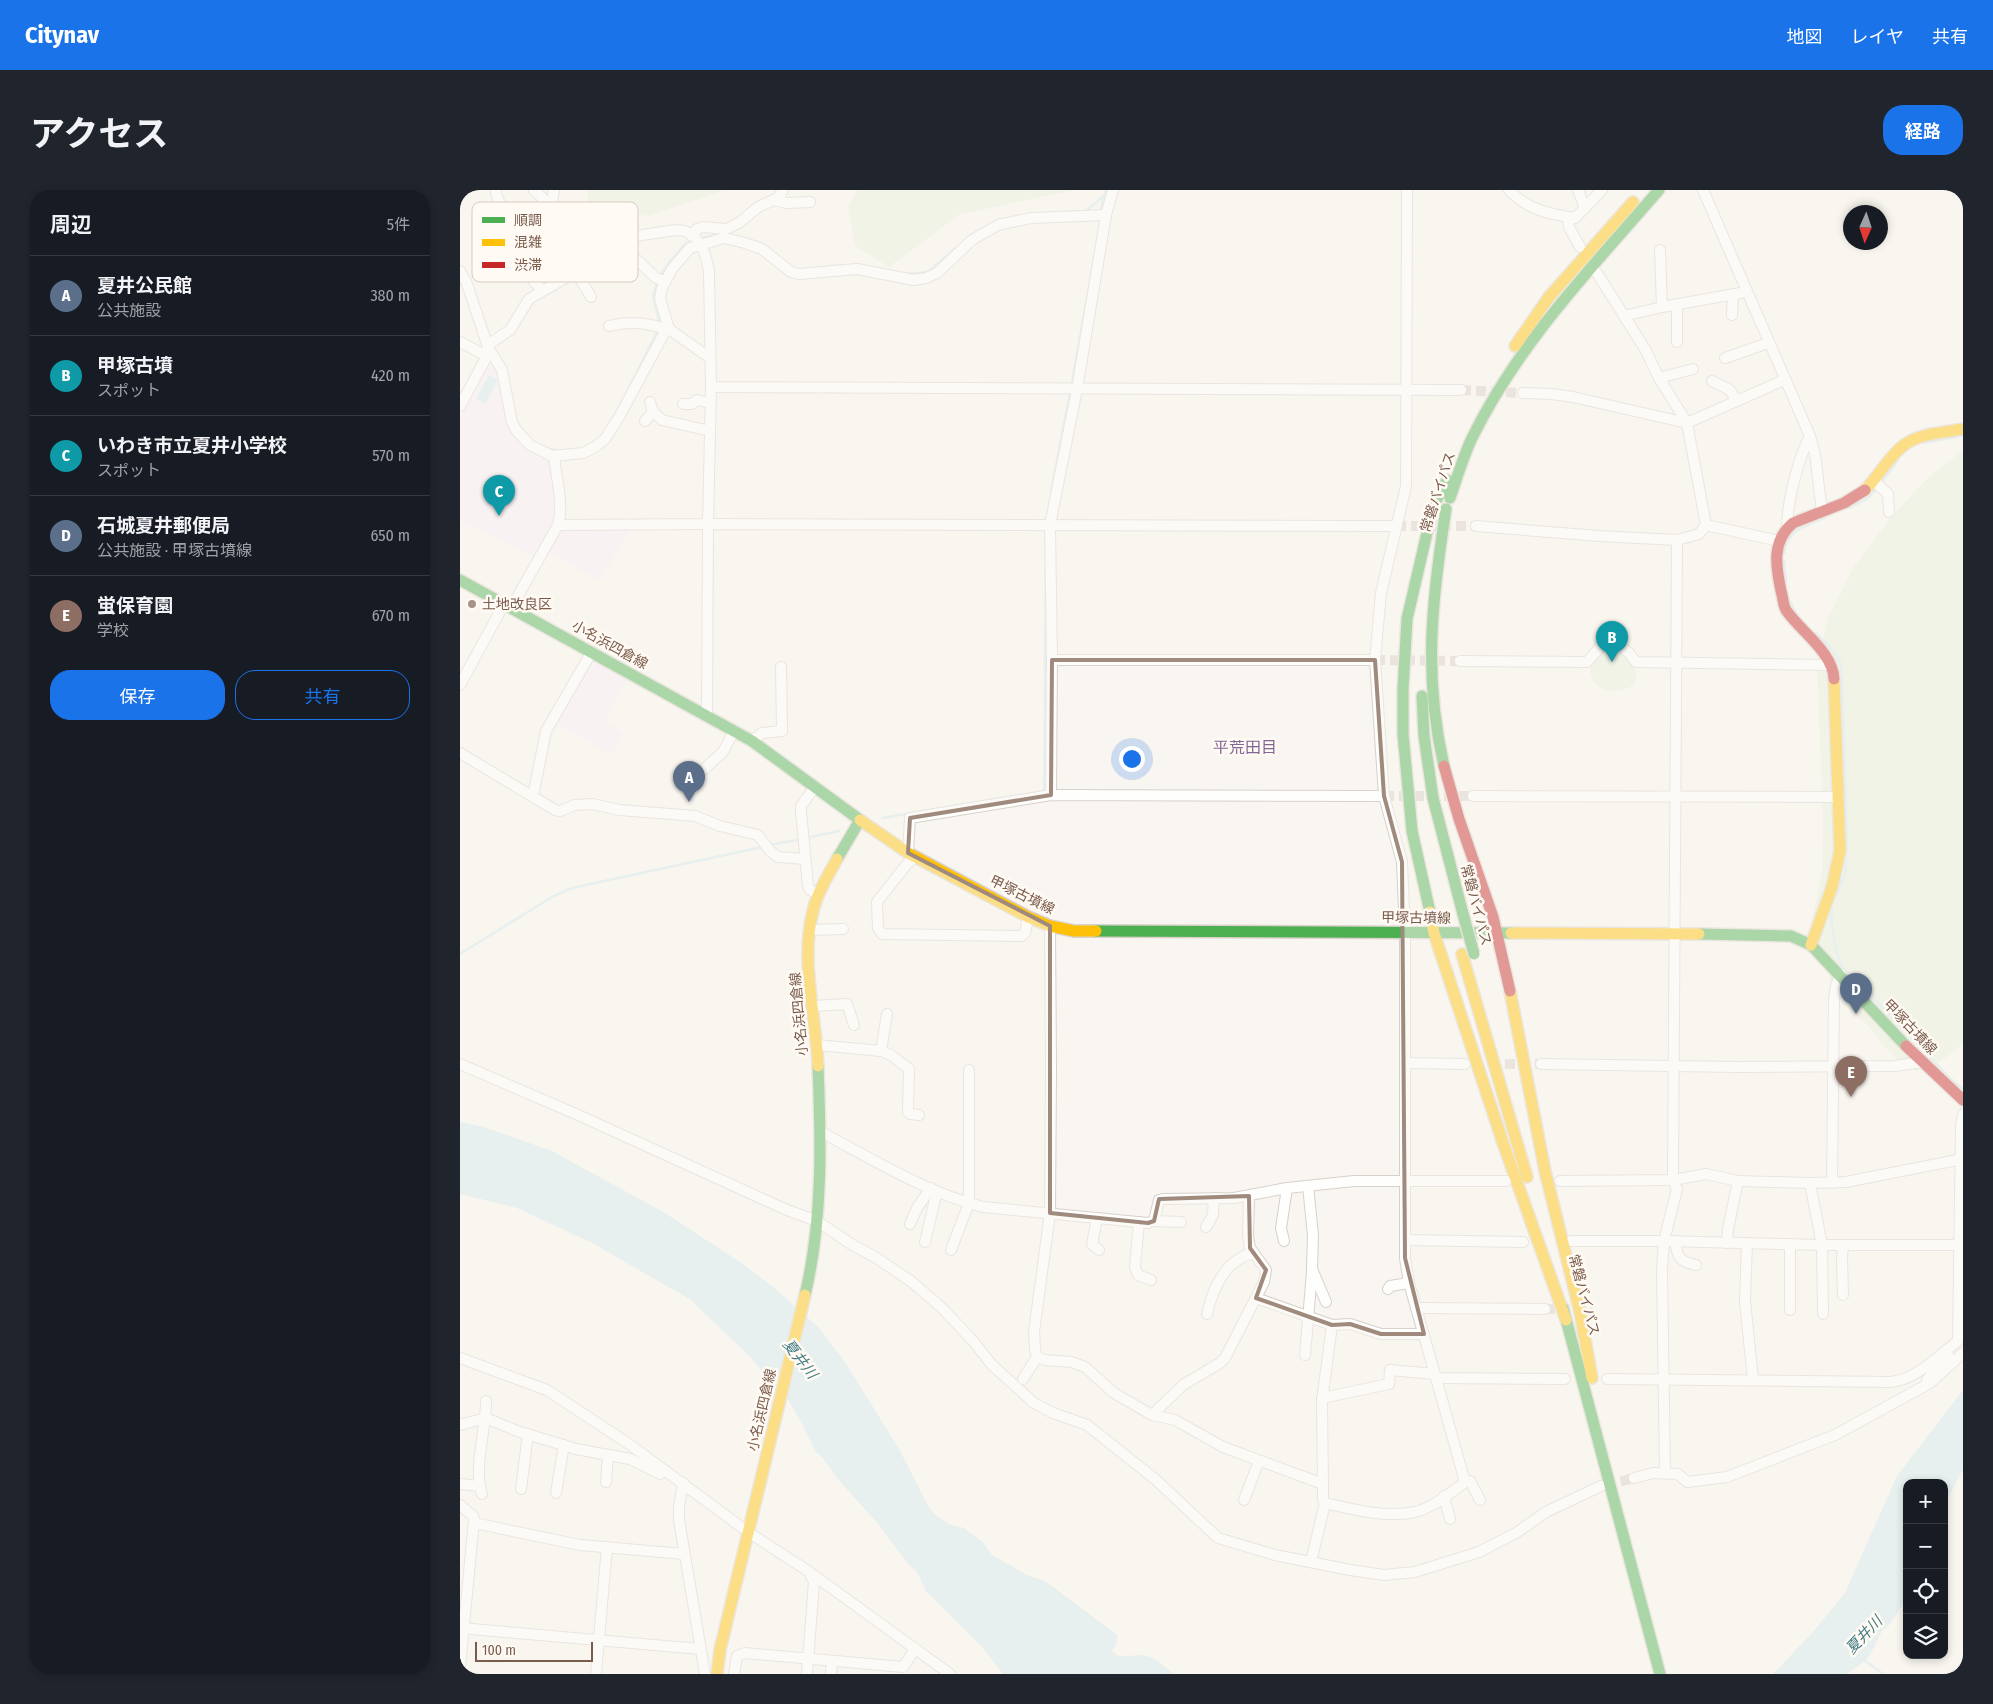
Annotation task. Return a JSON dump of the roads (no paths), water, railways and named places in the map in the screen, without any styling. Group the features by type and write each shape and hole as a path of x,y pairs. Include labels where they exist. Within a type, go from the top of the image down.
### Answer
{"main road":[{"name":"常磐バイパス","path":"1428,824 1413,736 1413,659 1421,578 1430,536 1447,480 1466,430 1493,379 1524,331 1549,297 1643,190"},
{"name":"常磐バイパス","path":"1659,190 1544,324 1503,382 1471,439 1446,509 1437,543 1423,626 1422,686 1424,736 1433,798 1463,914 1592,1378 1618,1498 1660,1674"},
{"path":"1811,944 1838,869 1840,851 1834,669 1811,637 1792,619 1785,609 1777,571 1779,541 1787,528 1816,512 1822,512 1878,484 1903,446 1911,441 1963,429"},
{"path":"1447,480 1433,507 1409,606 1403,689 1403,734 1410,809 1420,876 1434,934 1503,1143 1566,1320"},
{"path":"1446,509 1431,626 1431,661 1435,719 1445,773 1457,815 1497,934 1538,1145 1589,1350 1592,1378"},
{"name":"小名浜四倉線","path":"460,580 752,741 860,820 841,851 819,895 813,910 809,930 808,954 817,1045 821,1132 816,1224 806,1290 724,1634 717,1674"},
{"name":"甲塚古墳線","path":"860,820 912,855 1028,917 1050,926 1074,931 1753,934 1791,936 1811,944 1841,974 1879,1018 1946,1086 1963,1100"},
{"name":"常磐バイパス","path":"1453,922 1566,1320 1672,1674"}],"street":[{"path":"496,190 500,202"},
{"path":"534,190 547,202"},
{"path":"692,236 698,229 703,227 730,228 758,207 778,198 783,190"},
{"path":"1051,795 1052,660 1047,525 1077,388 1101,216 1113,190"},
{"path":"1332,1325 1322,1398 1323,1500 1326,1503 1375,1514 1414,1512 1465,1482 1406,1267 1405,932 1402,862 1384,796 1375,660 1381,593 1406,486 1407,190"},
{"path":"1509,190 1522,202 1538,210 1575,218"},
{"path":"1578,190 1585,208"},
{"path":"1580,247 1569,227 1568,220 1575,218 1602,190"},
{"path":"1703,190 1784,380 1810,436 1815,454 1822,512"},
{"path":"774,200 787,203 810,202"},
{"path":"660,279 672,269 690,248 724,238 756,246 790,272 799,274 857,269 914,280 937,273 972,240 998,226 1031,218 1101,216"},
{"path":"638,235 675,230 686,232 700,244 707,257 709,272 710,358 707,716"},
{"path":"1660,250 1662,307"},
{"path":"460,271 466,281 478,322 489,348 502,370 509,414 516,430 530,445 554,456 583,453 605,439 619,417 663,327 660,279 638,260"},
{"path":"1597,273 1645,349 1659,378 1688,423 1706,525"},
{"path":"535,282 542,290"},
{"path":"460,406 489,348 510,330 526,303 535,293 557,282"},
{"path":"582,282 591,297"},
{"path":"1624,316 1677,304 1746,292"},
{"path":"1732,315 1733,294"},
{"path":"1677,304 1678,342"},
{"path":"609,326 627,323 663,327 710,358"},
{"path":"460,342 489,348"},
{"path":"1725,358 1768,342"},
{"path":"1659,378 1693,369"},
{"path":"1523,393 1573,397 1688,423 1784,380"},
{"path":"1712,381 1730,390 1737,401"},
{"path":"710,387 1461,390"},
{"path":"683,404 692,404 697,400 710,403"},
{"path":"650,402 657,418 670,423 710,431"},
{"path":"645,421 654,412"},
{"path":"1787,528 1787,516 1803,448 1810,436"},
{"path":"460,685 558,525 560,516 554,456"},
{"path":"1878,484 1889,498 1889,512"},
{"path":"558,525 1396,526"},
{"path":"1476,526 1677,540 1698,534 1706,525"},
{"path":"1706,525 1779,541"},
{"path":"1665,1474 1665,1379 1662,1319 1677,1189 1673,1180 1673,935 1676,798 1675,662 1677,540"},
{"path":"1460,661 1587,662 1602,645 1610,642 1628,652 1636,662 1831,664"},
{"path":"532,796 546,731 591,652"},
{"path":"1052,660 1375,660"},
{"path":"752,741 762,733 782,732 781,668"},
{"path":"703,770 723,752 734,731"},
{"path":"460,753 555,810 560,811 575,805 592,804 620,810 695,816 720,826 752,832 758,835 770,851 778,857 805,859"},
{"path":"815,787 801,806 808,886 810,890 819,895"},
{"path":"1028,917 1025,933 1021,936 882,934 878,928 878,902 912,855 910,818 1051,795 1384,796"},
{"path":"1473,796 1838,797"},
{"path":"1050,926 1052,1070 1050,1213 1034,1332 1037,1356 1045,1360 1071,1362 1086,1367 1114,1393 1152,1416 1175,1420 1222,1447 1322,1484"},
{"path":"809,930 844,929"},
{"path":"1832,1182 1834,999 1836,986 1841,974"},
{"path":"813,1006 847,1004 854,1025"},
{"path":"881,1051 887,1014"},
{"path":"817,1045 881,1051 891,1054 909,1069 908,1112 918,1115"},
{"path":"1542,1064 1738,1067 1895,1066 1922,1062"},
{"path":"1406,1063 1465,1064"},
{"path":"460,1064 576,1114 787,1210 875,1256 912,1282 943,1309 973,1341 992,1365 1034,1403 1052,1413 1087,1426 1155,1479 1218,1538 1275,1555 1350,1570 1384,1575 1415,1572 1479,1552 1516,1533 1546,1512 1601,1486"},
{"path":"951,1250 968,1204 969,1070"},
{"path":"1918,1390 1958,1342 1963,1114"},
{"path":"821,1132 968,1204 1148,1223 1154,1221 1181,1222"},
{"path":"1560,1181 1673,1180 1706,1174 1738,1181 1832,1182 1869,1178 1962,1159"},
{"path":"1154,1221 1159,1200 1163,1199 1249,1196 1287,1188 1354,1181 1506,1181"},
{"path":"1727,1243 1738,1181"},
{"path":"1810,1183 1822,1246 1823,1314"},
{"path":"1305,1355 1313,1235 1308,1186"},
{"path":"1284,1241 1281,1228 1287,1188"},
{"path":"910,1224 918,1208 934,1189"},
{"path":"925,1242 934,1189"},
{"path":"1152,1416 1183,1385 1220,1363 1225,1358 1266,1276 1266,1270 1250,1248 1248,1236 1249,1196"},
{"path":"1206,1227 1213,1215 1214,1198"},
{"path":"1097,1218 1092,1244 1099,1250"},
{"path":"1139,1222 1135,1267 1138,1275 1151,1280"},
{"path":"1405,1240 1523,1242"},
{"path":"1571,1241 1670,1241 1822,1246 1961,1245"},
{"path":"1670,1241 1682,1261 1696,1264"},
{"path":"1747,1244 1745,1300 1753,1380"},
{"path":"1790,1244 1790,1310"},
{"path":"1843,1245 1843,1295"},
{"path":"1207,1314 1212,1295 1228,1269 1239,1258 1254,1253"},
{"path":"1312,1269 1326,1302"},
{"path":"1388,1289 1390,1286 1409,1283"},
{"path":"1256,1298 1332,1325 1350,1324 1381,1334 1424,1334"},
{"path":"1416,1308 1545,1309"},
{"path":"1607,1379 1902,1381 1919,1371 1958,1342"},
{"path":"1634,1478 1653,1473 1678,1474 1687,1482 1727,1477 1835,1434 1930,1383 1963,1353"},
{"path":"1022,1380 1037,1356"},
{"path":"460,1358 547,1390 749,1528 950,1674"},
{"path":"1322,1398 1389,1384 1390,1370 1436,1376 1565,1379"},
{"path":"460,1484 480,1490 478,1479 486,1418 486,1401"},
{"path":"460,1425 486,1418 564,1445 638,1462 671,1479 680,1481"},
{"path":"521,1489 528,1434"},
{"path":"556,1493 564,1445"},
{"path":"606,1482 608,1455"},
{"path":"1244,1500 1259,1461"},
{"path":"680,1481 679,1508 684,1554 705,1674"},
{"path":"1470,1481 1480,1500"},
{"path":"1444,1496 1450,1519"},
{"path":"1311,1562 1326,1503"},
{"path":"460,1505 472,1516 474,1523 462,1628 460,1667"},
{"path":"474,1523 580,1545 684,1554"},
{"path":"596,1674 606,1548"},
{"path":"806,1674 814,1582 808,1571"},
{"path":"462,1628 700,1649"},
{"path":"734,1674 737,1656 745,1653 903,1667 915,1649"},
{"path":"831,1674 832,1661"},
{"path":"1957,1674 1963,1669"}],"water":[{"path":"489,375 498,380 485,404 476,399"},
{"name":"夏井川","path":"460,1122 484,1127 552,1151 665,1213 740,1262 772,1286 820,1329 847,1365 899,1449 931,1511 948,1524 964,1528 983,1542 992,1555 1027,1575 1045,1581 1117,1635 1117,1642 1112,1651 1115,1654 1119,1656 1143,1655 1151,1657 1174,1674 1003,1674 982,1647 926,1591 917,1572 908,1564 879,1525 815,1451 789,1401 749,1356 691,1300 594,1244 517,1208 460,1194"},
{"name":"夏井川","path":"1963,1390 1963,1469 1948,1498 1948,1479 1903,1479 1903,1604 1890,1624 1882,1631 1871,1653 1866,1660 1847,1674 1773,1674 1813,1632 1845,1593 1897,1476"}],"waterway":[{"path":"1100,212 1106,190"},
{"path":"1086,211 1104,196"},
{"path":"1072,382 1099,232"},
{"path":"700,238 722,234"},
{"path":"659,277 686,243"},
{"path":"907,274 928,272 957,247"},
{"path":"831,266 857,265"},
{"path":"657,282 653,296 660,325"},
{"path":"629,388 658,330"},
{"path":"1051,492 1070,393"},
{"path":"1923,443 1957,437"},
{"path":"546,448 560,451"},
{"path":"1881,484 1898,460"},
{"path":"1849,508 1865,500 1878,488"},
{"path":"1784,553 1793,534 1824,518"},
{"path":"1784,561 1786,581"},
{"path":"882,818 1044,791 1046,567"},
{"path":"1790,601 1795,611"},
{"path":"1816,633 1839,659 1842,670 1847,847 1845,874 1837,894"},
{"path":"806,838 839,831"},
{"path":"770,845 801,839"},
{"path":"460,954 552,897 572,888 762,847"},
{"path":"1832,907 1834,937 1842,966 1951,1079 1963,1089"},
{"path":"1864,1660 1883,1674"}],"tunnel":[{"path":"1461,390 1523,393"},
{"path":"1396,526 1476,526"},
{"path":"1375,660 1460,661"},
{"path":"1384,796 1473,796"},
{"path":"1490,1064 1541,1064"},
{"path":"1545,1309 1594,1310"},
{"path":"1606,1485 1634,1478"}],"place":[{"name":"いわき市立夏井小学校","path":"499,516"},
{"name":"土地改良区","path":"472,604"},
{"name":"甲塚古墳","path":"1612,662"},
{"name":"夏井公民館","path":"689,802"},
{"name":"石城夏井郵便局","path":"1856,1014"},
{"name":"蛍保育園","path":"1851,1097"}],"district":[{"name":"平荒田目","path":"1245,747"}]}
